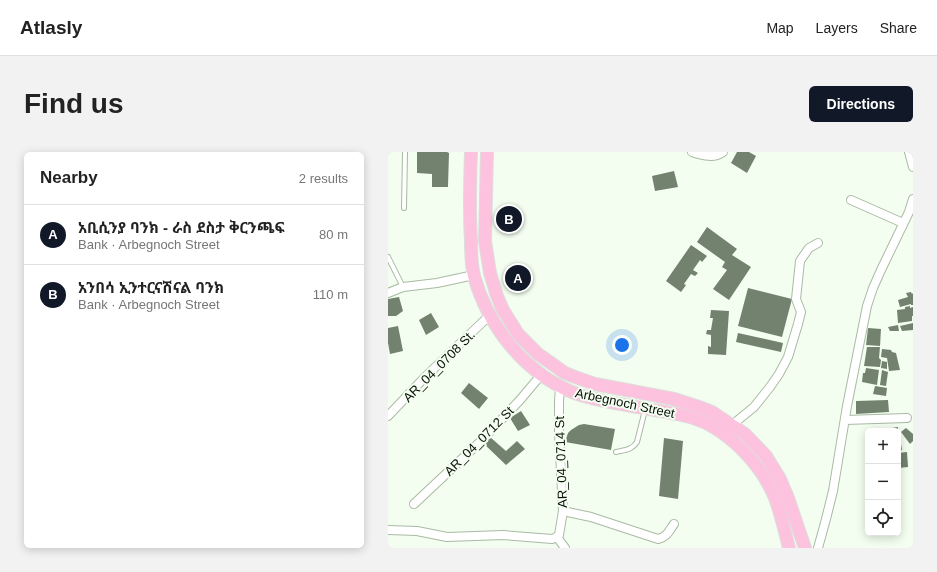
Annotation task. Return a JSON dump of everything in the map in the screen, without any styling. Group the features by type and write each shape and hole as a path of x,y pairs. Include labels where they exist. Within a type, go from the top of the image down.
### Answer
{"main road":[{"name":"Arbegnoch Street","path":"471,152 470,222 471,254 474,275 490,315 512,348 524,361 541,375 560,387 587,397 616,404 688,416 709,425 721,433 744,452 761,472 775,499 788,548"},
{"name":"Arbegnoch Street","path":"487,152 485,241 490,273 497,296 518,334 538,354 565,373 595,384 674,399 702,408 712,412 745,434 766,456 780,480 788,498 805,548"}],"street":[{"path":"692,152 710,156 719,155 723,152"},
{"path":"909,152 913,166"},
{"path":"818,548 833,491 867,306 873,288 909,212 913,199"},
{"path":"851,200 903,223"},
{"path":"732,425 754,406 770,387 788,357 801,312 796,299 800,262 809,248 818,243"},
{"path":"388,293 403,287 437,284 474,275"},
{"name":"AR_04_0708 St.","path":"388,416 426,376 490,315"},
{"name":"AR_04_0712 St","path":"414,504 481,441 520,400 541,375"},
{"name":"AR_04_0714 St","path":"555,538 559,535 562,511 559,433 560,387"},
{"path":"845,420 907,418"},
{"path":"562,511 591,517 658,539 667,535 674,524"},
{"path":"388,530 417,530 447,537 503,534 555,538 565,548"}],"lane":[{"path":"404,208 405,152"},
{"path":"388,257 403,287"},
{"path":"616,452 630,449 637,442 646,409"}],"building":[{"path":"417,152 449,153 448,187 432,187 432,174 417,173"},
{"path":"737,152 749,152 756,156 747,173 731,163"},
{"path":"674,171 678,187 655,191 652,176"},
{"path":"707,227 737,249 732,255 751,267 729,300 713,289 727,270 722,267 725,262 697,242"},
{"path":"691,245 707,256 702,262 700,260 693,270 698,273 695,276 691,274 684,284 686,285 681,292 666,281"},
{"path":"748,288 792,299 782,337 738,326"},
{"path":"911,292 912,294 913,293 913,305 911,304 900,307 898,300 908,297 906,293"},
{"path":"399,297 403,311 396,316 388,316 388,299"},
{"path":"910,306 910,308 913,307 912,321 898,323 897,310 905,309 905,307"},
{"path":"711,310 729,311 726,355 708,354 708,346 711,347 711,335 706,334 707,330 711,330 713,318 710,318"},
{"path":"431,313 439,327 426,335 419,320"},
{"path":"913,323 913,330 902,331 900,326"},
{"path":"898,325 899,331 890,331 888,327"},
{"path":"398,326 403,351 390,354 388,328"},
{"path":"868,328 881,329 880,346 866,345"},
{"path":"738,333 783,343 781,352 736,342"},
{"path":"867,347 880,347 880,367 864,366"},
{"path":"882,349 891,350 892,352 896,353 900,370 889,371 887,358 881,357"},
{"path":"882,361 887,362 887,369 881,368"},
{"path":"866,368 879,370 877,385 862,382 863,373 865,373"},
{"path":"882,370 888,372 886,386 880,385"},
{"path":"469,383 488,398 479,409 461,393"},
{"path":"875,386 887,388 886,396 873,394"},
{"path":"888,400 889,412 856,414 856,401"},
{"path":"521,411 530,425 518,431 510,418"},
{"path":"584,424 615,429 611,450 565,442 568,433 571,430"},
{"path":"906,428 913,434 913,441 910,444 901,432"},
{"path":"490,437 506,451 517,441 525,449 506,465 482,442"},
{"path":"664,438 683,441 678,499 659,496"},
{"path":"907,452 908,467 901,468 901,453"}],"place":[{"name":"አንበሳ ኢንተርናሽናል ባንክ","path":"509,219"},
{"name":"አቢሲንያ ባንክ - ራስ ደስታ ቅርንጫፍ","path":"518,278"}]}
